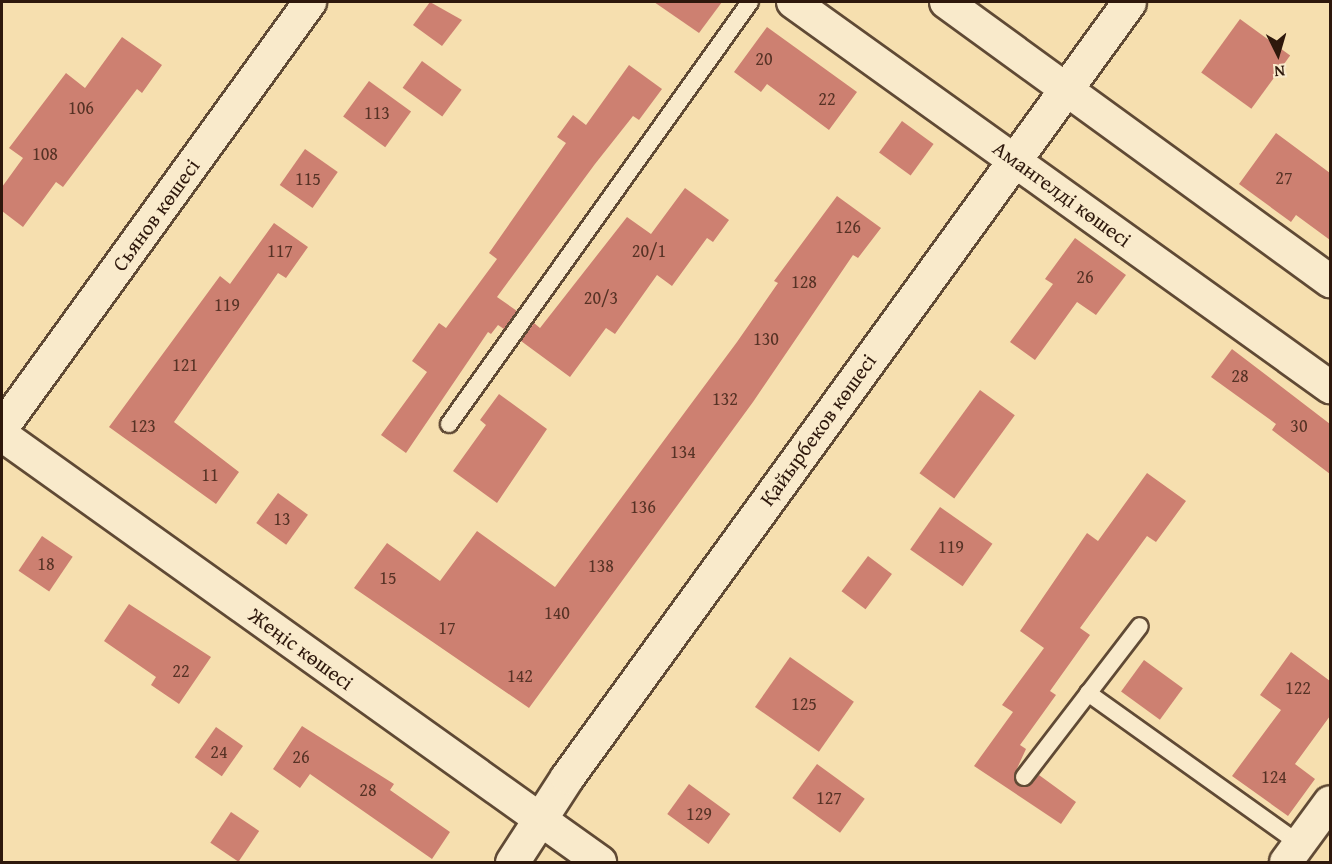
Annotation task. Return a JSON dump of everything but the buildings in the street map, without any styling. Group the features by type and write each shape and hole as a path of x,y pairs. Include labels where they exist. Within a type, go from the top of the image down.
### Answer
{"main road":[{"name":"Қайырбеков көшесі","path":"512,862 538,818 1129,2"}],"street":[{"name":"Сьянов көшесі","path":"2,428 310,2"},
{"name":"Амангелді көшесі","path":"793,2 1330,387"},
{"path":"946,2 1330,281"},
{"name":"Жеңіс көшесі","path":"2,435 600,862"},
{"path":"1293,853 1330,802"}],"lane":[{"path":"449,424 750,2"},
{"path":"1024,777 1140,626"},
{"path":"1088,693 1293,853"}]}
